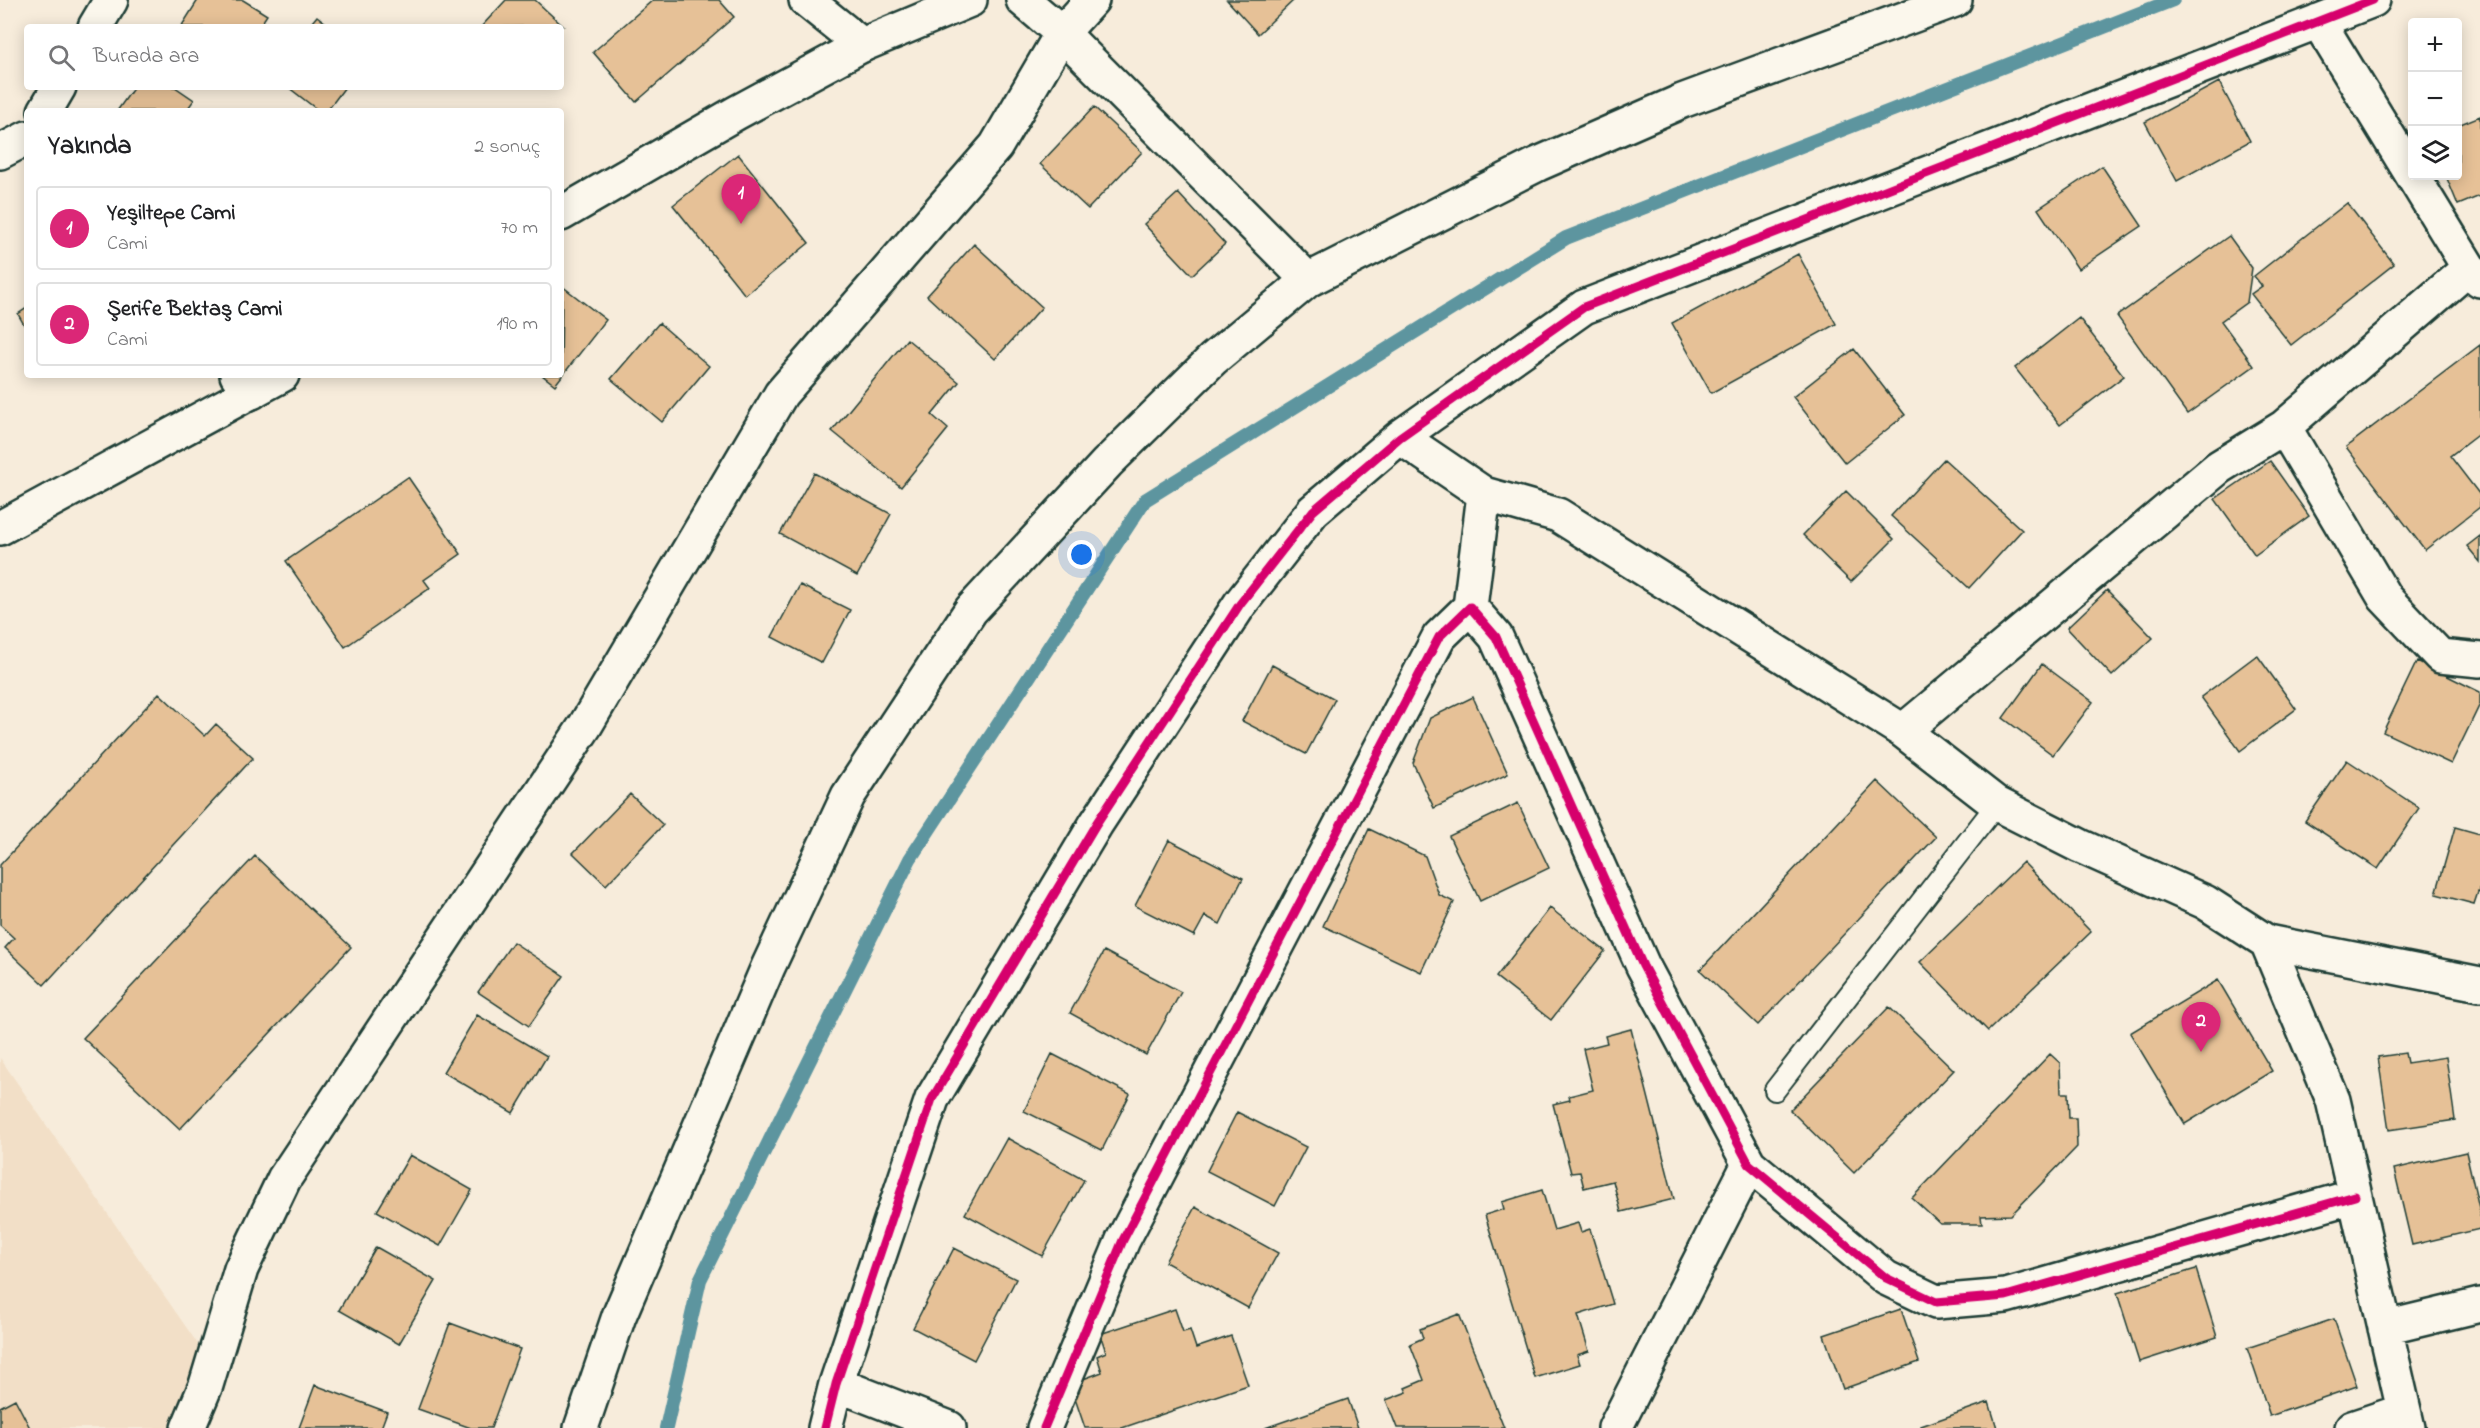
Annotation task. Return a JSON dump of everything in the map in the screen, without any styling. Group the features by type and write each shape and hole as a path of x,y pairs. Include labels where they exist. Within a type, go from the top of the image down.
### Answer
{"street":[{"path":"97,24 111,0"},
{"path":"806,0 862,45"},
{"path":"564,212 736,113 862,45 970,0"},
{"path":"1023,0 1062,33 1308,280"},
{"path":"188,1428 206,1385 242,1269 284,1179 585,726 781,394 996,146 1062,33 1092,0"},
{"path":"581,1428 619,1316 768,967 848,796 971,610 1123,447 1213,359 1308,280 1569,150 1683,101 1955,0"},
{"path":"825,1428 836,1384 932,1099 1096,824 1240,604 1313,511 1400,438 1584,307 2373,0"},
{"path":"1903,731 2219,467 2284,427 2474,274 2318,21"},
{"path":"47,108 57,90"},
{"path":"0,152 24,140"},
{"path":"0,528 244,384 269,378"},
{"path":"2284,427 2385,598 2440,656 2480,660"},
{"path":"1400,438 1484,494 1558,515 1903,731 1997,804 2080,846 2205,902 2267,942 2480,984"},
{"path":"1044,1428 1123,1240 1439,637 1470,607 1484,494"},
{"path":"1470,607 1496,637 1643,966 1749,1164 1886,1278 1936,1302 2006,1296 2355,1196"},
{"path":"2267,942 2333,1100 2406,1419 2352,1428"},
{"path":"1615,1428 1749,1164"},
{"path":"2385,1328 2480,1305"},
{"path":"836,1384 949,1428"}],"lane":[{"path":"1774,1090 1997,804"}],"shaded area":[{"path":"0,1058 213,1366 185,1428 0,1428"}],"building":[{"path":"198,0 243,0 267,15 261,24 183,24"},
{"path":"506,0 535,0 561,24 484,24"},
{"path":"653,0 719,0 734,17 636,102 593,52"},
{"path":"1227,0 1294,0 1258,34"},
{"path":"317,16 327,24 310,24"},
{"path":"2219,82 2250,141 2177,181 2145,122"},
{"path":"132,90 179,90 194,100 188,108 119,108"},
{"path":"292,90 343,90 329,108 315,108"},
{"path":"1094,107 1142,152 1088,209 1040,164"},
{"path":"2480,116 2480,196 2458,205 2448,180 2462,180 2462,123"},
{"path":"738,154 809,243 745,295 673,205"},
{"path":"2102,166 2142,226 2078,269 2038,209"},
{"path":"1178,193 1225,244 1192,275 1144,224"},
{"path":"2347,203 2394,264 2291,345 2251,294 2262,286 2254,276"},
{"path":"2229,236 2252,268 2247,302 2221,321 2254,366 2187,414 2117,316"},
{"path":"974,244 1042,307 995,359 927,296"},
{"path":"1798,254 1836,324 1711,393 1672,323"},
{"path":"564,288 606,320 564,374"},
{"path":"24,310 24,325 18,314"},
{"path":"2079,318 2124,376 2060,425 2015,368"},
{"path":"659,323 709,366 662,422 611,379"},
{"path":"907,339 959,382 932,415 948,429 901,487 832,431"},
{"path":"2480,345 2480,433 2450,456 2480,495 2480,507 2425,550 2346,447"},
{"path":"1854,349 1905,415 1845,463 1793,397"},
{"path":"546,378 560,378 555,385"},
{"path":"1944,459 2022,530 1969,588 1891,516"},
{"path":"2270,461 2309,516 2255,555 2215,499"},
{"path":"814,473 891,514 857,576 780,534"},
{"path":"408,477 461,554 424,580 430,588 345,647 286,561"},
{"path":"1846,491 1894,539 1851,582 1803,535"},
{"path":"2480,536 2480,562 2467,546"},
{"path":"800,585 850,610 822,663 772,637"},
{"path":"2107,590 2153,638 2112,676 2067,628"},
{"path":"2257,655 2296,709 2240,751 2201,697"},
{"path":"2417,661 2480,692 2480,704 2451,764 2383,732"},
{"path":"2042,664 2093,702 2053,755 2003,718"},
{"path":"1272,665 1335,699 1306,754 1242,721"},
{"path":"159,693 205,736 216,724 253,758 44,985 5,948 14,938 0,925 0,865"},
{"path":"1473,697 1508,774 1434,808 1413,763 1430,718"},
{"path":"2347,760 2419,808 2378,869 2305,821"},
{"path":"1877,781 1936,837 1758,1025 1700,970"},
{"path":"630,794 663,825 606,885 573,853"},
{"path":"1518,803 1549,868 1480,901 1449,836"},
{"path":"2455,827 2480,834 2480,893 2478,892 2474,904 2436,894"},
{"path":"1369,829 1425,856 1439,895 1454,902 1421,972 1323,926"},
{"path":"1169,840 1243,878 1220,924 1205,916 1194,936 1135,906"},
{"path":"255,856 351,947 180,1129 83,1038"},
{"path":"2023,862 2091,932 1988,1031 1920,962"},
{"path":"1550,908 1605,951 1551,1020 1496,977"},
{"path":"513,942 564,976 529,1026 478,992"},
{"path":"1104,951 1181,992 1146,1055 1070,1013"},
{"path":"2218,980 2272,1071 2185,1124 2130,1033"},
{"path":"1889,1007 1954,1070 1854,1173 1790,1110"},
{"path":"477,1015 547,1056 513,1113 443,1072"},
{"path":"1631,1029 1674,1199 1621,1212 1613,1181 1584,1188 1580,1172 1571,1173 1553,1104 1570,1100 1569,1096 1593,1090 1583,1049 1607,1043 1605,1036"},
{"path":"2405,1053 2407,1063 2446,1057 2455,1120 2389,1130 2378,1057"},
{"path":"1052,1054 1130,1094 1102,1150 1024,1111"},
{"path":"2050,1054 2060,1063 2061,1093 2068,1093 2069,1118 2076,1118 2077,1147 2011,1215 1981,1216 1982,1224 1940,1224 1912,1198"},
{"path":"1237,1112 1306,1147 1275,1206 1207,1171"},
{"path":"1007,1138 1084,1180 1042,1256 965,1214"},
{"path":"2466,1152 2480,1212 2480,1229 2412,1245 2394,1169"},
{"path":"410,1155 472,1190 440,1246 377,1211"},
{"path":"1542,1190 1554,1230 1578,1223 1581,1232 1590,1229 1613,1304 1578,1315 1589,1351 1577,1355 1580,1364 1535,1378 1485,1215 1504,1209 1502,1202"},
{"path":"1195,1207 1278,1253 1248,1308 1165,1262"},
{"path":"376,1247 436,1281 399,1344 339,1310"},
{"path":"954,1248 1016,1279 974,1360 913,1328"},
{"path":"2196,1269 2217,1337 2139,1362 2117,1293"},
{"path":"1175,1309 1183,1332 1190,1330 1196,1348 1231,1336 1248,1385 1122,1428 1085,1428 1070,1384 1102,1372 1097,1356 1106,1352 1100,1334"},
{"path":"1901,1309 1919,1362 1843,1389 1824,1335"},
{"path":"1459,1314 1504,1428 1397,1428 1386,1400 1407,1392 1405,1388 1424,1380 1410,1344 1423,1338 1420,1329"},
{"path":"2334,1319 2357,1386 2270,1416 2247,1348"},
{"path":"450,1323 520,1349 491,1428 471,1428 418,1409"},
{"path":"315,1385 387,1412 381,1428 299,1428"},
{"path":"15,1399 30,1428 0,1428 0,1407"},
{"path":"1348,1399 1358,1428 1265,1428"},
{"path":"1989,1402 1997,1428 1922,1428 1921,1426"}],"waterway":[{"path":"666,1428 700,1280 910,859 1145,500 1566,238 2173,0"}],"cycle path":[{"path":"825,1428 836,1384 932,1099 1096,824 1240,604 1313,511 1400,437 1584,307 2373,0"},
{"path":"1044,1428 1123,1240 1439,637 1470,607 1496,637 1643,966 1749,1164 1886,1278 1936,1302 2006,1296 2355,1196"}],"place":[{"name":"Yeşiltepe Cami","path":"741,224"},
{"name":"Şerife Bektaş Cami","path":"2201,1052"}]}
